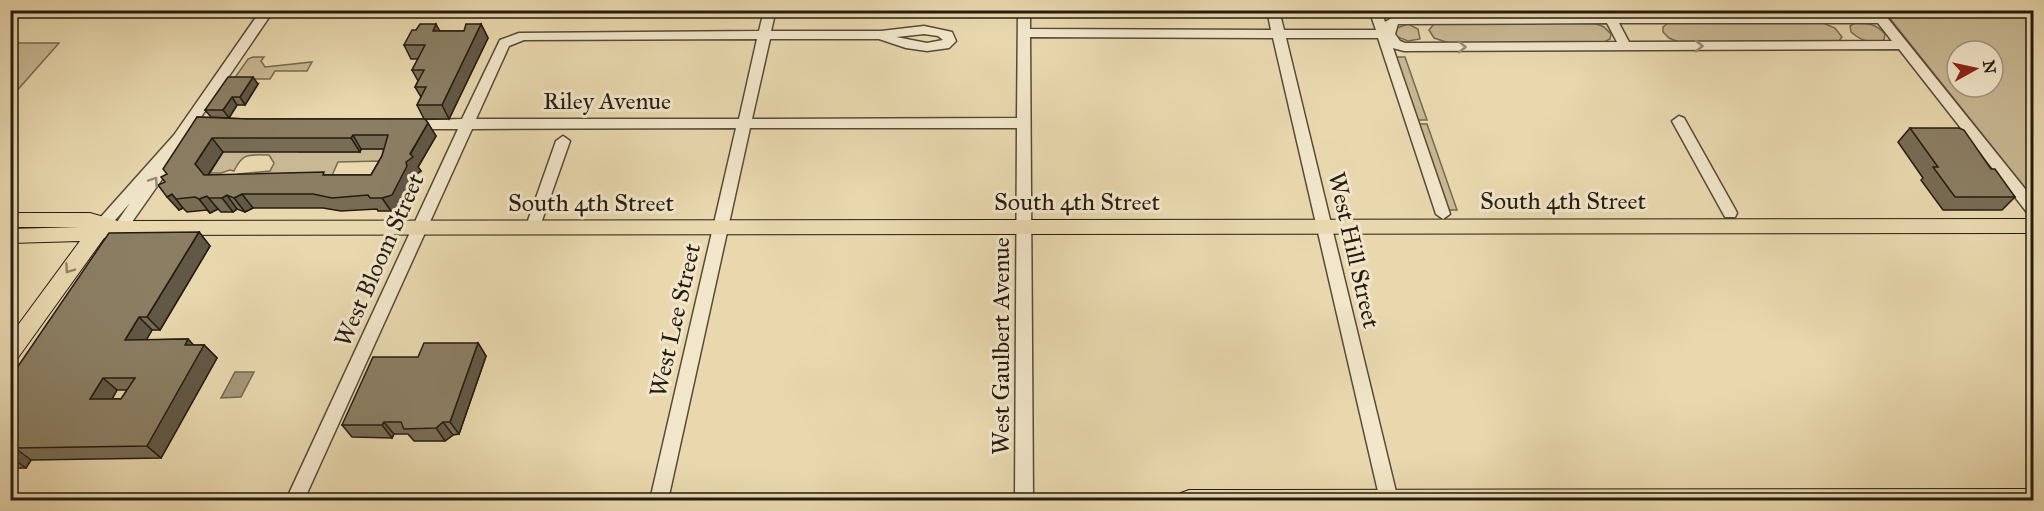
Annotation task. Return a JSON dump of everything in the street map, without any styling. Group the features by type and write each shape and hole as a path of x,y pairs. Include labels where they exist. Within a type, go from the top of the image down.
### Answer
{"main road":[{"name":"South 4th Street","path":"10,220 90,220 107,228"},
{"name":"South 4th Street","path":"10,236 63,236 107,228 2034,226"},
{"path":"17,361 107,242 107,228"},
{"path":"1189,501 2034,499"}],"street":[{"path":"107,228 174,152 179,138 196,124 268,10"},
{"name":"West Lee Street","path":"659,501 770,10"},
{"name":"West Gaulbert Avenue","path":"1024,10 1024,501"},
{"name":"West Hill Street","path":"1273,10 1389,500"},
{"path":"1375,10 1443,214"},
{"path":"1384,34 1395,20 1838,19 1878,15 2034,211"},
{"path":"1838,19 1856,45"},
{"path":"1422,20 1433,47"},
{"path":"1611,20 1625,46"},
{"path":"1652,20 1667,46"},
{"path":"1023,33 1384,34 1398,45 1433,47 1902,45"},
{"path":"764,35 881,35"},
{"name":"West Bloom Street","path":"295,501 499,50 508,40 523,36 764,35"},
{"path":"1679,122 1730,213"},
{"name":"Riley Avenue","path":"397,124 1024,123"},
{"path":"532,229 563,141"}],"shaded area":[{"path":"1884,11 2033,11 2033,198 1954,99 2005,99 2005,39 1945,39 1945,88"},
{"path":"1592,22 1604,27 1611,34 1610,39 1604,42 1449,43 1434,38 1429,30 1434,24 1439,23"},
{"path":"1668,23 1823,23 1835,28 1842,37 1838,42 1681,43 1669,38 1663,32 1663,27"},
{"path":"1855,23 1879,28 1885,34 1884,40 1871,42 1858,37 1851,32 1850,26"},
{"path":"1408,24 1418,29 1420,39 1408,41 1395,36 1394,29"},
{"path":"10,43 59,43 14,94 11,94"},
{"path":"264,57 261,61 265,67 312,62 307,71 275,71 270,79 234,79 248,59"},
{"path":"1393,57 1405,57 1427,120 1414,120"},
{"path":"1416,124 1427,124 1457,210 1445,210"},
{"path":"300,149 299,152 359,152 361,149 400,149 380,189 238,174 270,171 274,163 269,155 247,156 240,160 234,171 210,173 223,151","holes":["381,161 374,179 330,180 338,162"]},
{"path":"235,372 254,372 241,397 221,398"}],"building":[{"path":"420,24 436,24 433,31 464,31 466,24 481,24 442,105 417,105 426,87 415,87 424,70 412,70 425,45 404,45 412,30 416,30"},
{"path":"228,77 253,77 240,97 232,97 223,110 205,110"},
{"path":"197,117 425,119 428,123 410,154 413,157 406,162 407,166 392,195 382,198 370,198 368,195 332,198 313,194 242,194 234,198 227,195 222,198 207,196 199,199 195,197 176,199 172,194 167,197 158,185 165,182 161,177 167,174 163,169","holes":["353,135 388,135 382,156 371,175 323,175 324,172 204,175 195,164 212,138 351,138"]},
{"path":"1910,128 1959,128 1964,130 1991,169 1995,169 2015,197 1955,197 1933,167 1938,167"},
{"path":"199,232 147,317 139,317 125,340 188,339 185,345 204,345 147,446 15,448 10,455 10,378 109,233","holes":["103,378 135,378 121,399 90,399"]},
{"path":"424,343 478,343 450,422 443,422 436,428 404,429 401,422 384,422 382,425 342,425 373,357 418,357"}]}
